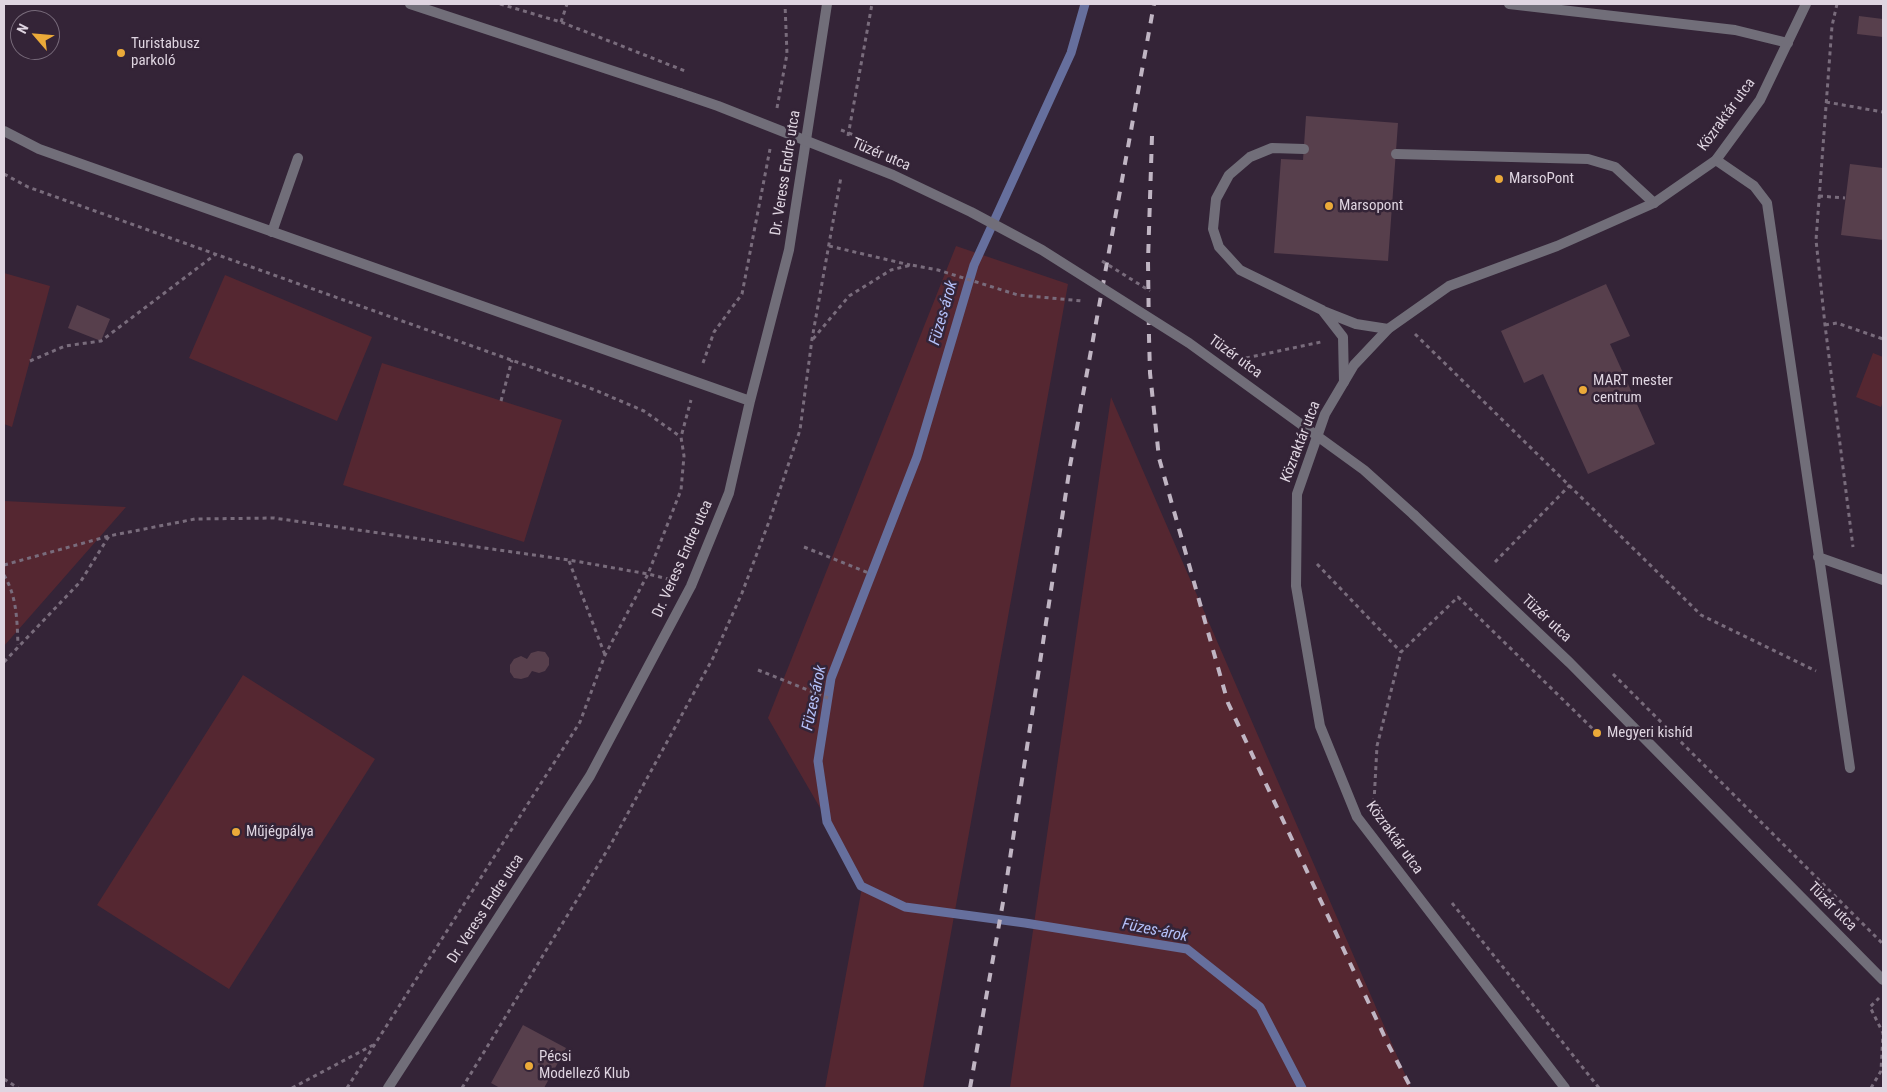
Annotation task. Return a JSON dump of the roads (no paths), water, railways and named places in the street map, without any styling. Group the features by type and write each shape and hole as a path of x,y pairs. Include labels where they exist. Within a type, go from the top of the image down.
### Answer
{"street":[{"name":"Tüzér utca","path":"410,4 718,106 893,175 971,212 1042,250 1189,343 1364,470 1414,515 1570,663 1883,980"},
{"path":"820,4 827,9"},
{"path":"1510,4 1735,30 1788,43"},
{"name":"Közraktár utca","path":"1565,1088 1357,817 1320,726 1296,586 1297,494 1325,414 1354,365 1388,329 1449,286 1557,246 1654,203 1716,160 1760,100 1806,4"},
{"name":"Dr. Veress Endre utca","path":"388,1088 590,776 691,586 729,493 750,401 789,250 827,9"},
{"path":"4,131 39,149 750,401"},
{"path":"1304,150 1272,148 1250,158 1229,175 1216,199 1212,228 1219,247 1240,270 1322,310 1356,324 1388,329"},
{"path":"1396,154 1588,159 1615,167 1654,203"},
{"path":"272,232 298,158"},
{"path":"1716,160 1754,186 1767,203 1850,768"},
{"path":"1322,310 1343,338 1344,382"},
{"path":"1818,557 1883,580"}],"waterway":[{"name":"Füzes-árok","path":"1085,4 1071,53 974,265 917,457 831,678 818,761 827,822 861,886 905,907 1025,923 1187,949 1260,1007 1302,1088"}],"railway":[{"path":"970,1088 1005,891 1070,466 1154,4"},
{"path":"1152,136 1148,261 1149,337 1150,373 1159,458 1228,703 1388,1044 1411,1088"}],"place":[{"name":"Turistabusz parkoló","path":"121,53"},
{"name":"MarsoPont","path":"1499,179"},
{"name":"Marsopont","path":"1329,206"},
{"name":"MART mester centrum","path":"1583,390"},
{"name":"Megyeri kishíd","path":"1597,733"},
{"name":"Műjégpálya","path":"236,832"},
{"name":"Pécsi Modellező Klub","path":"529,1066"}]}
